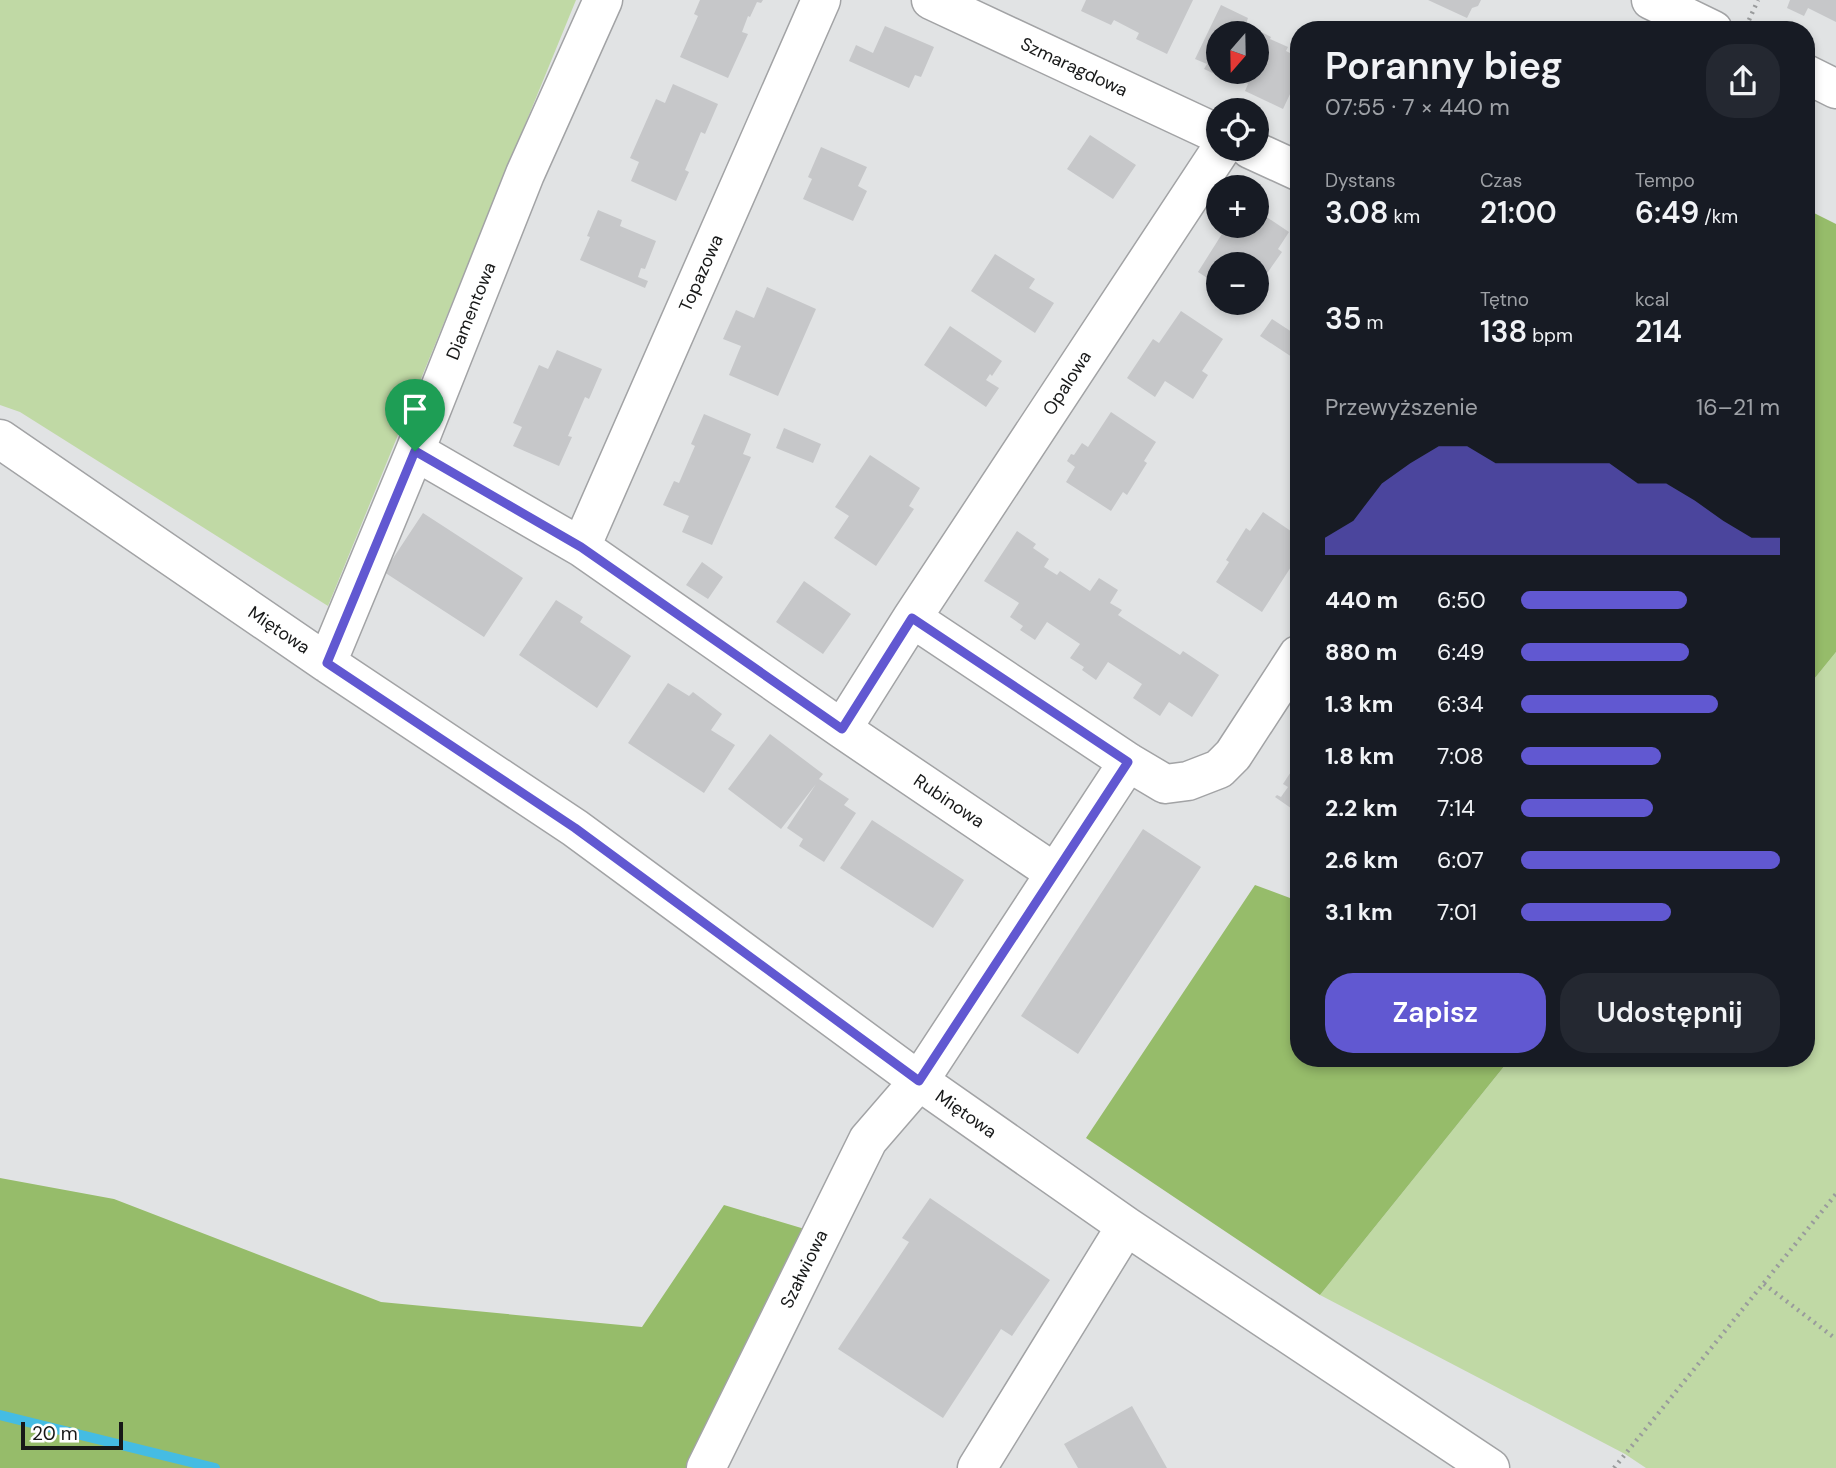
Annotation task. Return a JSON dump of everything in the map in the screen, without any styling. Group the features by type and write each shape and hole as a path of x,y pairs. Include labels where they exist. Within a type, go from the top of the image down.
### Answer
{"street":[{"name":"Diamentowa","path":"327,663 525,174 603,0"},
{"name":"Topazowa","path":"581,547 821,0"},
{"name":"Szmaragdowa","path":"930,0 1206,128"},
{"path":"1651,0 1692,21"},
{"path":"1815,78 1836,89"},
{"path":"1269,158 1290,167"},
{"name":"Opalowa","path":"912,618 1213,161"},
{"name":"Miętowa","path":"0,439 327,663 575,828 919,1081 1126,1226 1490,1468"},
{"name":"Rubinowa","path":"415,451 581,547 1055,873"},
{"path":"842,729 912,618 1165,784 1188,781 1219,769 1234,755 1290,668"},
{"path":"919,1081 1128,762"},
{"name":"Szałwiowa","path":"706,1468 868,1140 919,1081"},
{"path":"977,1468 1126,1226"}],"path":[{"path":"1748,21 1758,0"},
{"path":"1614,1468 1836,1194"},
{"path":"1764,1284 1836,1339"}],"green space":[{"path":"0,0 576,0 328,606 20,412 0,405"},
{"path":"1815,214 1836,224 1836,652 1815,678"},
{"path":"1836,652 1836,1468 1646,1468 1625,1454 1320,1295 1504,1067 1815,1067 1815,678"},
{"path":"1255,885 1290,898 1290,1067 1504,1067 1320,1295 1086,1138"},
{"path":"0,1178 114,1199 381,1302 642,1327 724,1205 808,1230 693,1468 0,1468"}],"building":[{"path":"700,0 763,0 761,3 757,2 750,17 748,16 742,32 748,34 728,78 680,57 698,16 694,14"},
{"path":"1086,0 1193,0 1167,54 1136,39 1139,33 1114,20 1111,25 1081,11"},
{"path":"1428,0 1481,0 1478,6 1472,8 1467,18"},
{"path":"1790,0 1836,0 1836,22 1808,8 1804,16 1787,8"},
{"path":"1221,5 1248,18 1247,21 1213,21"},
{"path":"885,26 934,47 921,77 915,75 909,88 849,61 856,45 873,53"},
{"path":"1206,36 1206,64 1195,59"},
{"path":"1269,36 1270,39 1288,47 1286,51 1290,53 1290,94 1283,109 1269,102 1269,98 1260,98 1245,91 1248,84 1269,84"},
{"path":"673,84 718,104 705,134 701,132 685,170 689,172 676,201 631,181 639,162 630,158 656,99 665,103"},
{"path":"1090,135 1136,165 1113,199 1067,169"},
{"path":"821,147 867,167 858,186 867,191 853,221 803,199 812,179 808,177"},
{"path":"598,210 622,220 620,226 656,241 645,269 641,268 638,277 648,281 645,288 580,260"},
{"path":"1269,219 1289,232 1278,249 1282,252 1269,270 1269,252 1211,252 1219,238 1269,238"},
{"path":"995,254 1035,279 1029,288 1054,303 1035,333 971,291"},
{"path":"1206,259 1206,277 1198,272"},
{"path":"767,287 816,309 778,396 729,375 741,346 723,339 736,310 754,318"},
{"path":"1181,311 1223,339 1202,371 1208,375 1193,399 1165,381 1155,397 1127,378 1153,339 1159,343"},
{"path":"1272,319 1290,331 1290,356 1260,336"},
{"path":"950,326 1002,361 986,380 999,388 986,407 924,365"},
{"path":"557,350 602,369 589,399 585,397 568,436 572,437 559,466 513,446 522,427 513,423 539,365 548,369"},
{"path":"1111,412 1156,442 1144,461 1147,463 1127,495 1123,492 1111,511 1066,482 1075,467 1067,461 1071,454 1074,455 1082,443 1088,447"},
{"path":"704,414 751,434 743,454 751,457 712,545 682,532 689,516 663,505 674,481 679,483 695,446 691,444"},
{"path":"784,428 821,444 813,463 776,448"},
{"path":"870,455 920,488 909,506 914,509 876,566 834,538 849,516 835,507"},
{"path":"1263,512 1290,531 1290,568 1262,612 1216,582 1246,528 1250,531"},
{"path":"423,513 523,578 484,637 384,572"},
{"path":"1017,531 1036,544 1033,548 1049,559 1044,567 1057,575 1060,571 1090,591 1099,578 1118,590 1110,603 1122,610 1118,615 1180,655 1183,651 1219,675 1192,717 1169,702 1160,716 1133,698 1142,684 1108,662 1096,680 1082,670 1084,667 1070,658 1080,644 1047,622 1035,640 1020,630 1023,626 1010,617 1019,603 984,581"},
{"path":"702,562 723,577 708,599 686,585"},
{"path":"804,581 851,614 823,654 776,622"},
{"path":"556,600 583,617 580,622 631,656 597,708 519,655"},
{"path":"668,683 689,696 693,692 722,714 711,730 735,745 704,793 628,743"},
{"path":"770,734 823,774 819,779 849,799 844,805 856,813 824,862 799,846 803,839 787,828 816,784 781,829 728,789"},
{"path":"1290,773 1290,807 1275,797 1281,797 1288,787 1283,784"},
{"path":"872,820 964,880 933,928 840,868"},
{"path":"1143,829 1201,867 1078,1054 1021,1016"},
{"path":"930,1198 1050,1280 1012,1336 1001,1329 943,1418 838,1349 909,1242 902,1238"},
{"path":"1132,1406 1167,1468 1078,1468 1064,1444"}],"waterway":[{"path":"0,1415 215,1468"}],"route":[{"path":"415,451 581,547 842,729 912,618 1128,762 919,1081 575,828 327,663 415,451"}]}
